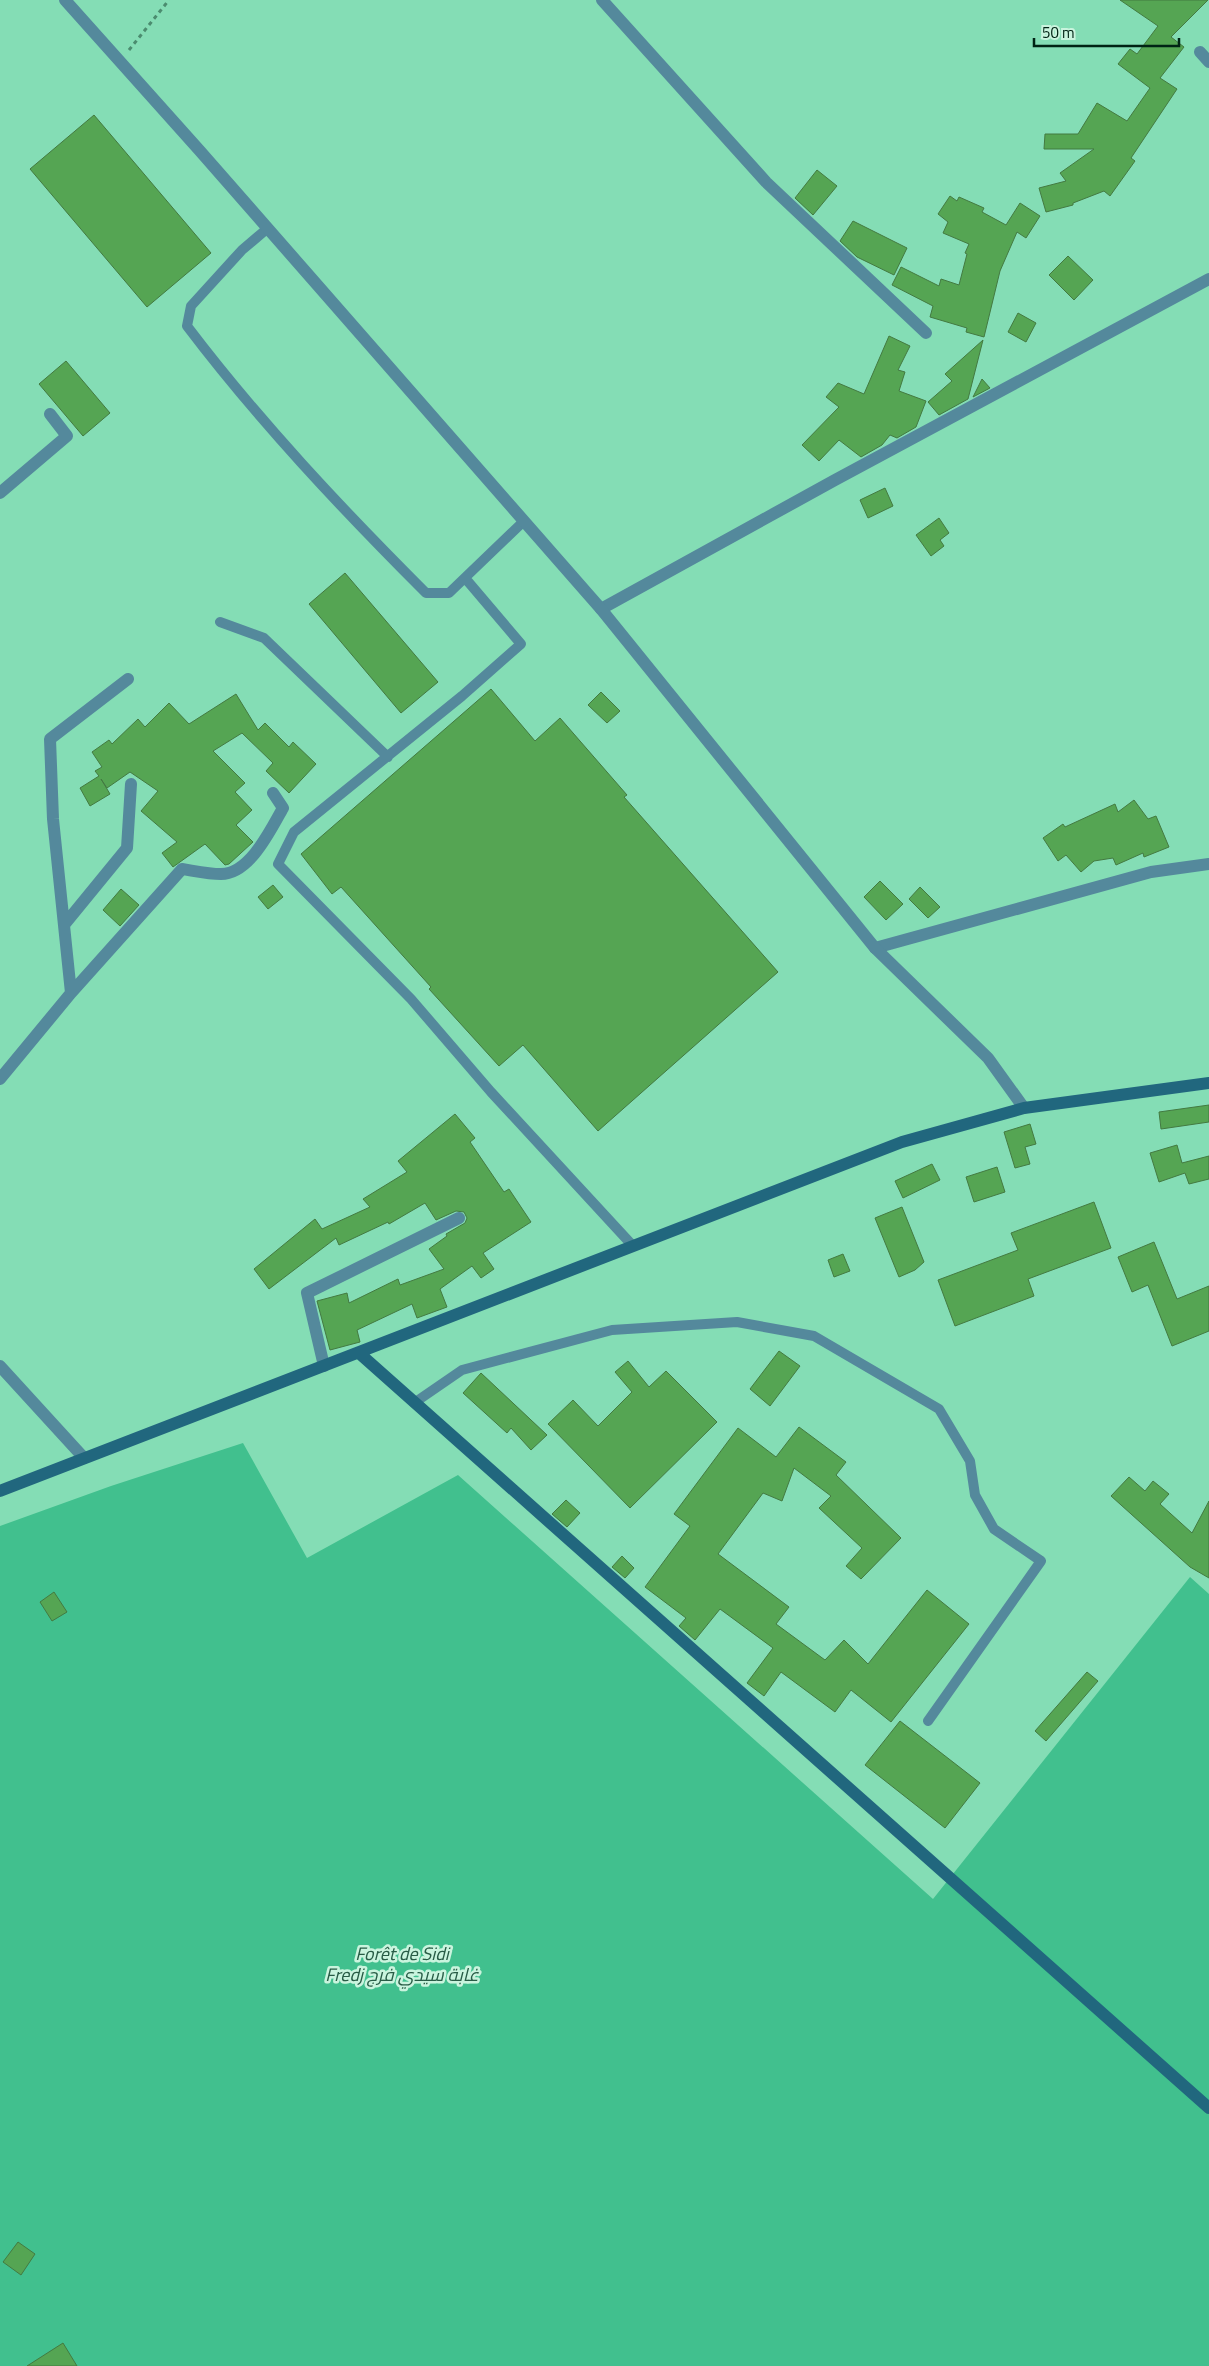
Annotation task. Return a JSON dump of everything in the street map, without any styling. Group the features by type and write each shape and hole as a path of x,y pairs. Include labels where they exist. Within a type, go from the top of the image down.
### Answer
{"main road":[{"path":"0,1491 902,1142 1024,1108 1209,1084"},
{"path":"359,1353 1209,2108"}],"street":[{"path":"65,0 268,228 601,609 875,948 988,1058 1024,1108"},
{"path":"602,0 766,182 926,333"},
{"path":"1200,52 1209,62"},
{"path":"601,609 844,475 1209,279"},
{"path":"0,493 67,436 50,414"},
{"path":"71,993 53,819 50,739 128,679"},
{"path":"64,925 127,848 131,784"},
{"path":"0,1079 71,993 182,869 223,874 239,869 246,862 258,849 283,808 273,793"},
{"path":"875,948 1151,872 1209,864"},
{"path":"324,1366 307,1293 459,1218"},
{"path":"0,1366 84,1458"}],"lane":[{"path":"268,228 242,250 191,306 187,326 215,362 307,469 426,593 449,593 524,521"},
{"path":"465,578 521,644 462,696 294,832 278,864 411,999 491,1092 633,1246"},
{"path":"220,622 264,638 388,757"},
{"path":"414,1403 462,1370 612,1330 737,1322 814,1336 940,1409 970,1461 975,1495 994,1529 1041,1561 928,1721"}],"path":[{"path":"120,61 169,0"}],"green space":[{"name":"Forêt de Sidi Fredj غابة سيدي فرج","path":"243,1443 307,1558 458,1475 933,1899 1190,1577 1209,1594 1209,2366 0,2366 0,1526 111,1486"}],"building":[{"path":"1120,0 1208,0 1171,37 1184,47 1160,78 1177,89 1131,158 1135,161 1110,196 1104,191 1073,203 1073,205 1046,212 1039,188 1066,181 1060,173 1094,149 1044,149 1045,134 1078,134 1097,103 1127,121 1150,88 1118,64 1130,49 1137,54 1158,26"},
{"path":"94,115 211,253 147,307 30,169"},
{"path":"817,170 837,186 813,215 795,198"},
{"path":"950,196 957,201 959,197 984,208 982,212 1006,225 1020,203 1040,216 1026,238 1017,232 1000,271 984,337 966,332 967,328 930,317 933,306 892,285 901,267 939,286 941,279 959,285 967,254 965,253 969,244 943,233 948,222 938,214"},
{"path":"853,221 907,248 894,275 857,257 840,241"},
{"path":"1068,256 1093,280 1074,300 1049,275"},
{"path":"1018,313 1036,323 1026,342 1008,332"},
{"path":"889,336 910,346 898,370 905,372 899,391 926,401 916,427 897,438 890,435 882,445 861,457 839,440 819,461 802,445 839,407 826,397 838,383 864,394"},
{"path":"983,340 968,399 939,415 928,402 952,381 945,374"},
{"path":"66,361 110,413 83,436 39,384"},
{"path":"982,379 990,388 973,397"},
{"path":"885,488 893,506 868,518 860,500"},
{"path":"939,518 949,533 940,540 944,546 931,556 916,535"},
{"path":"345,573 438,682 401,713 309,604"},
{"path":"491,689 535,741 560,718 627,795 624,797 778,972 598,1131 523,1045 499,1066 429,989 431,987 341,887 332,894 301,854"},
{"path":"601,692 620,711 607,723 588,705"},
{"path":"236,694 258,730 265,723 289,747 293,742 316,764 289,793 266,771 273,763 242,733 213,751 245,783 235,792 252,810 236,825 253,842 229,864 225,865 205,844 173,867 162,853 177,842 141,811 158,791 130,772 107,788 101,779 110,794 90,806 80,788 99,776 95,771 102,767 92,752 109,740 112,744 138,719 145,727 169,703 189,724"},
{"path":"1134,800 1148,819 1156,816 1169,847 1144,857 1143,853 1116,865 1113,858 1094,861 1081,872 1066,855 1058,861 1043,838 1063,824 1065,827 1115,804 1118,812"},
{"path":"880,881 903,904 886,920 864,897"},
{"path":"273,885 283,897 268,909 258,897"},
{"path":"920,887 940,907 928,918 909,899"},
{"path":"121,889 139,905 120,926 103,910"},
{"path":"1209,1105 1209,1122 1161,1129 1159,1112"},
{"path":"455,1114 475,1138 470,1142 504,1192 509,1189 531,1222 483,1253 494,1269 481,1278 472,1266 440,1289 447,1307 417,1318 412,1304 357,1330 360,1342 330,1350 317,1301 347,1293 349,1303 398,1279 400,1285 444,1269 429,1249 447,1236 446,1234 465,1223 467,1218 464,1212 456,1211 436,1220 425,1203 389,1224 388,1222 339,1245 336,1238 269,1289 254,1269 315,1219 322,1229 370,1207 363,1199 407,1172 398,1161"},
{"path":"1030,1124 1036,1144 1025,1147 1030,1164 1015,1168 1004,1132"},
{"path":"1177,1145 1182,1163 1209,1156 1209,1179 1189,1184 1185,1173 1159,1182 1150,1153"},
{"path":"932,1164 940,1180 903,1198 895,1181"},
{"path":"997,1167 1005,1192 974,1202 966,1177"},
{"path":"1094,1202 1111,1248 1028,1279 1034,1296 955,1326 938,1280 1018,1250 1011,1233"},
{"path":"902,1207 924,1262 915,1270 899,1277 875,1218"},
{"path":"1154,1242 1177,1299 1209,1286 1209,1331 1172,1346 1148,1285 1132,1292 1118,1257"},
{"path":"843,1254 850,1271 834,1277 828,1260"},
{"path":"779,1351 800,1366 770,1406 750,1389"},
{"path":"628,1361 649,1387 666,1371 717,1422 630,1508 548,1424 573,1400 598,1426 632,1392 615,1372"},
{"path":"481,1373 547,1435 531,1450 511,1428 507,1433 463,1393"},
{"path":"799,1427 846,1462 836,1475 901,1538 861,1579 846,1566 862,1548 819,1508 831,1496 794,1468 782,1501 763,1493 718,1554 789,1607 776,1624 825,1660 844,1640 868,1664 927,1590 969,1624 891,1722 851,1690 835,1712 781,1672 764,1696 747,1683 773,1648 720,1609 695,1640 679,1626 686,1618 645,1587 690,1526 674,1514 738,1428 776,1457"},
{"path":"1129,1477 1145,1491 1153,1481 1169,1494 1160,1504 1192,1533 1209,1501 1209,1578 1190,1567 1111,1496"},
{"path":"566,1500 580,1513 567,1527 552,1514"},
{"path":"622,1556 634,1568 625,1578 612,1567"},
{"path":"54,1592 67,1612 52,1621 40,1602"},
{"path":"1087,1672 1098,1681 1046,1741 1035,1731"},
{"path":"900,1721 980,1783 945,1828 865,1765"},
{"path":"18,2242 35,2254 21,2275 3,2262"},
{"path":"63,2343 77,2366 27,2366"}]}
